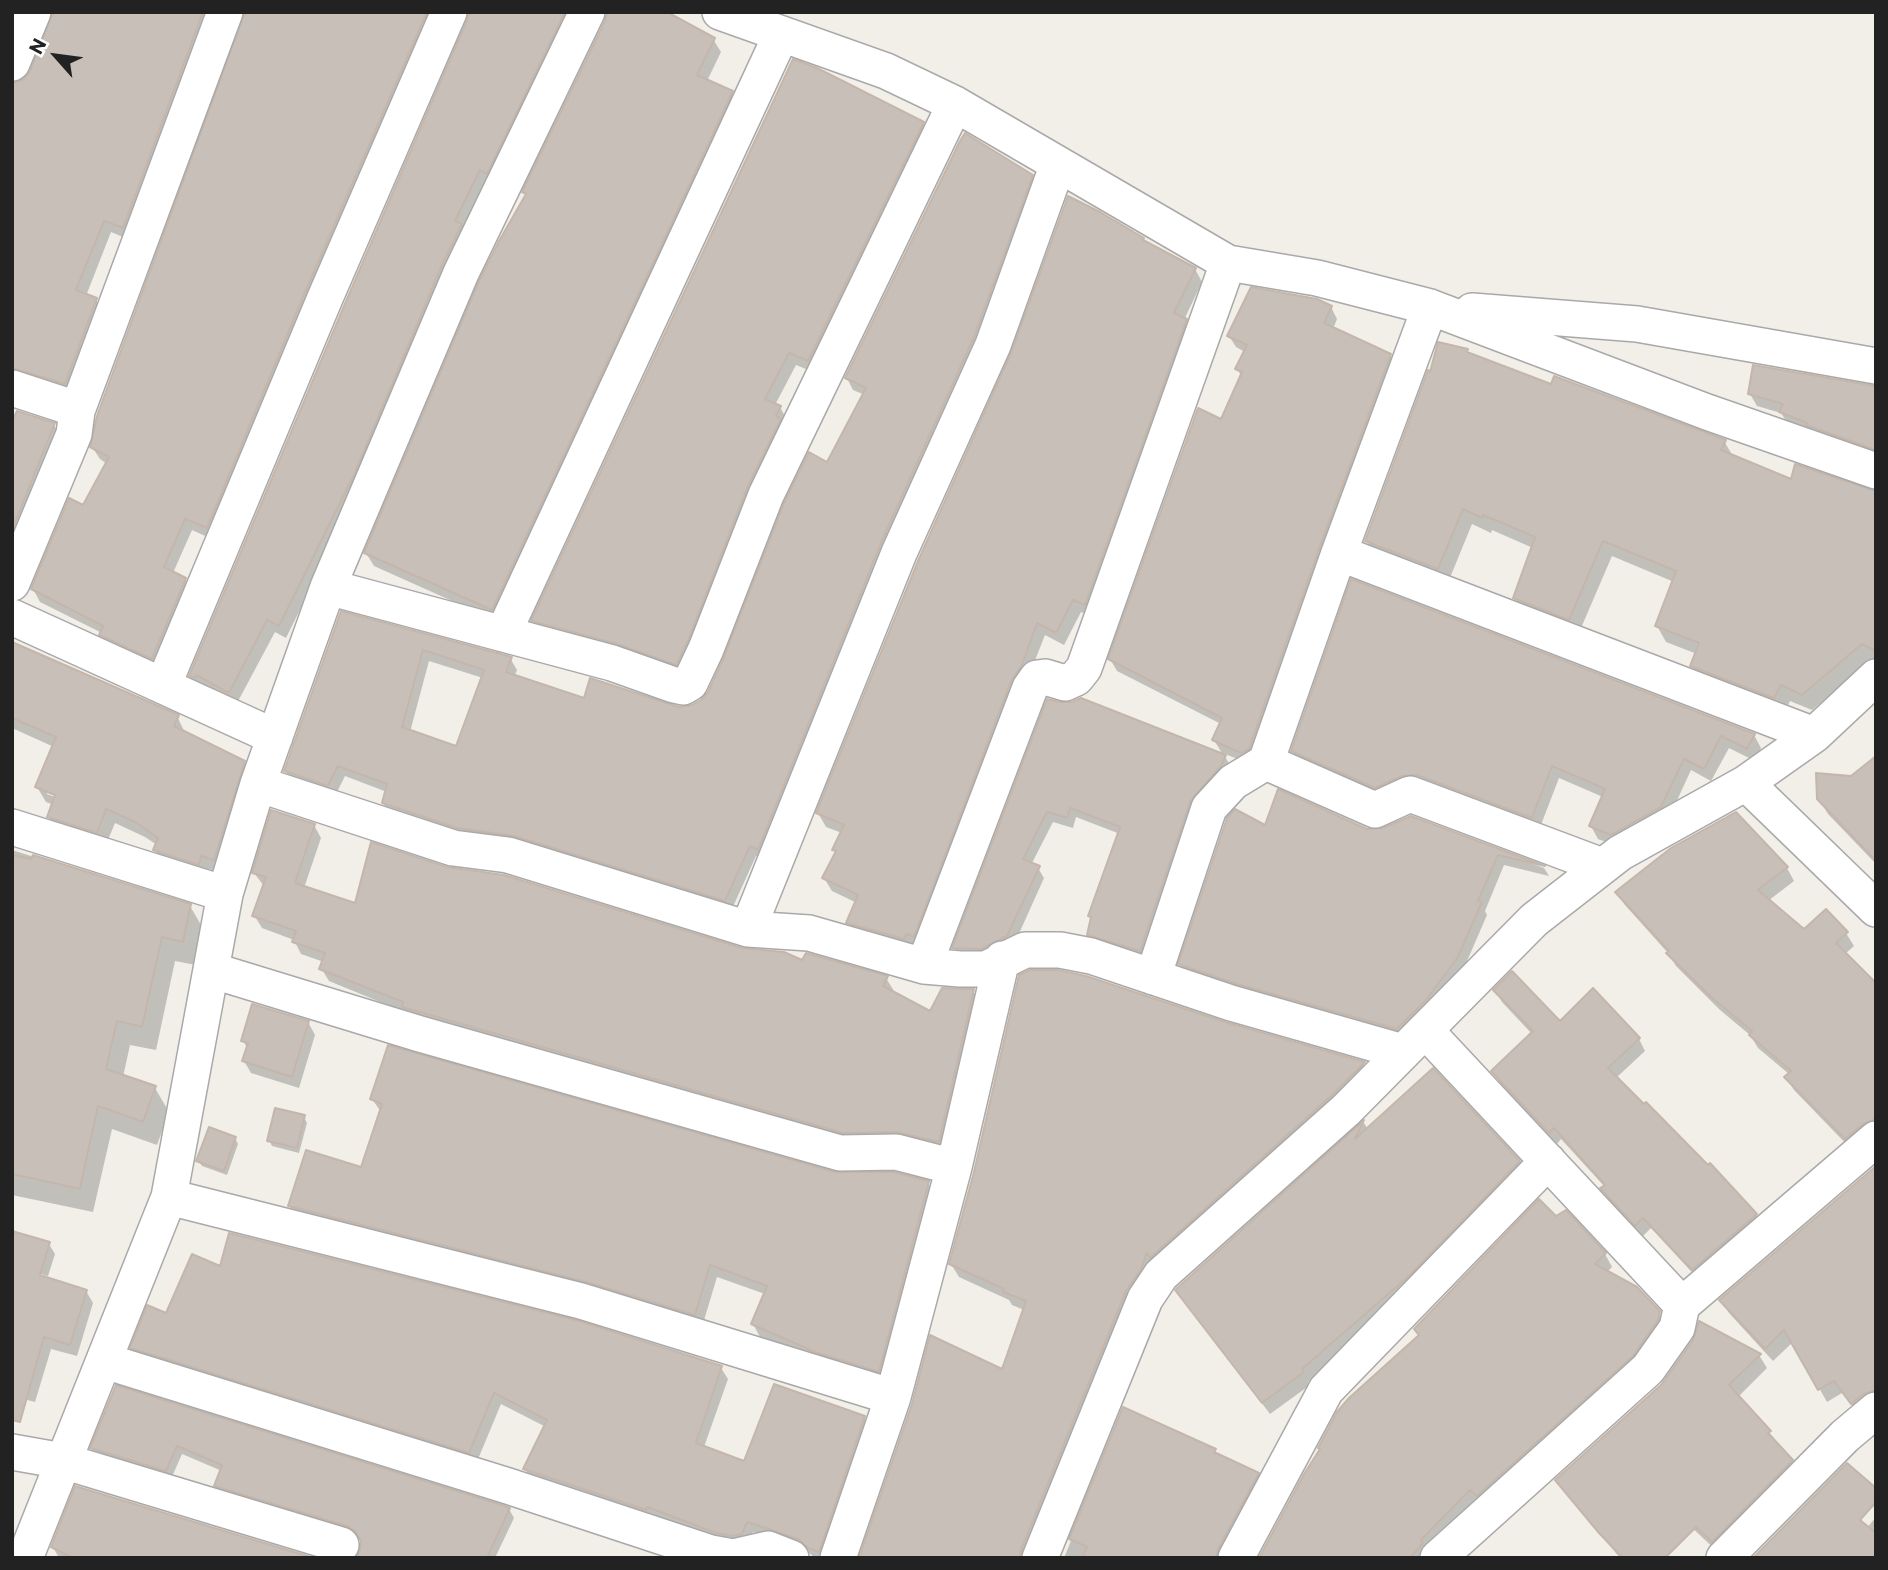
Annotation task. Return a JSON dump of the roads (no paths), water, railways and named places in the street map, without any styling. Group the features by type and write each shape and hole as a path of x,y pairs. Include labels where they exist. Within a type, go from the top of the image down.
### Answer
{"street":[{"path":"12,63 33,12"},
{"path":"12,583 74,434 77,411 225,12"},
{"path":"163,686 325,298 449,12"},
{"path":"25,1558 169,1198 225,894 258,784 328,586 461,273 587,12"},
{"path":"720,12 886,71 955,104 1228,263 1317,278 1430,307 1707,412 1876,471"},
{"path":"503,634 781,35"},
{"path":"328,586 612,663 674,685 683,687 690,683 766,495 955,104"},
{"path":"748,929 899,553 993,345 1059,164"},
{"path":"924,966 1030,688 1037,677 1065,683 1076,678 1084,668 1228,263"},
{"path":"1430,307 1637,324 1876,366"},
{"path":"1153,977 1209,808 1233,782 1265,762 1430,307"},
{"path":"12,388 77,411"},
{"path":"1339,553 1814,735"},
{"path":"12,617 275,737"},
{"path":"1040,1558 1145,1299 1161,1275 1299,1153 1534,920 1620,853 1746,783 1814,735 1876,677"},
{"path":"1265,762 1374,810 1410,794 1602,866"},
{"path":"1746,783 1876,909"},
{"path":"258,784 453,848 508,855 748,929 809,933 924,966 986,969 1025,950 1060,950 1091,956 1231,1003 1414,1041 1548,1161 1682,1305"},
{"path":"12,827 225,894"},
{"path":"838,1558 893,1397 954,1167 1002,959"},
{"path":"211,970 420,1034 840,1153 896,1152 954,1167"},
{"path":"1438,1558 1648,1369 1677,1328 1682,1305 1876,1139"},
{"path":"1236,1558 1326,1390 1548,1161"},
{"path":"169,1198 581,1301 893,1397"},
{"path":"105,1362 508,1486 712,1553 733,1557 768,1549 792,1558"},
{"path":"1724,1558 1845,1436 1876,1410"},
{"path":"12,1452 63,1461 341,1545"}]}
